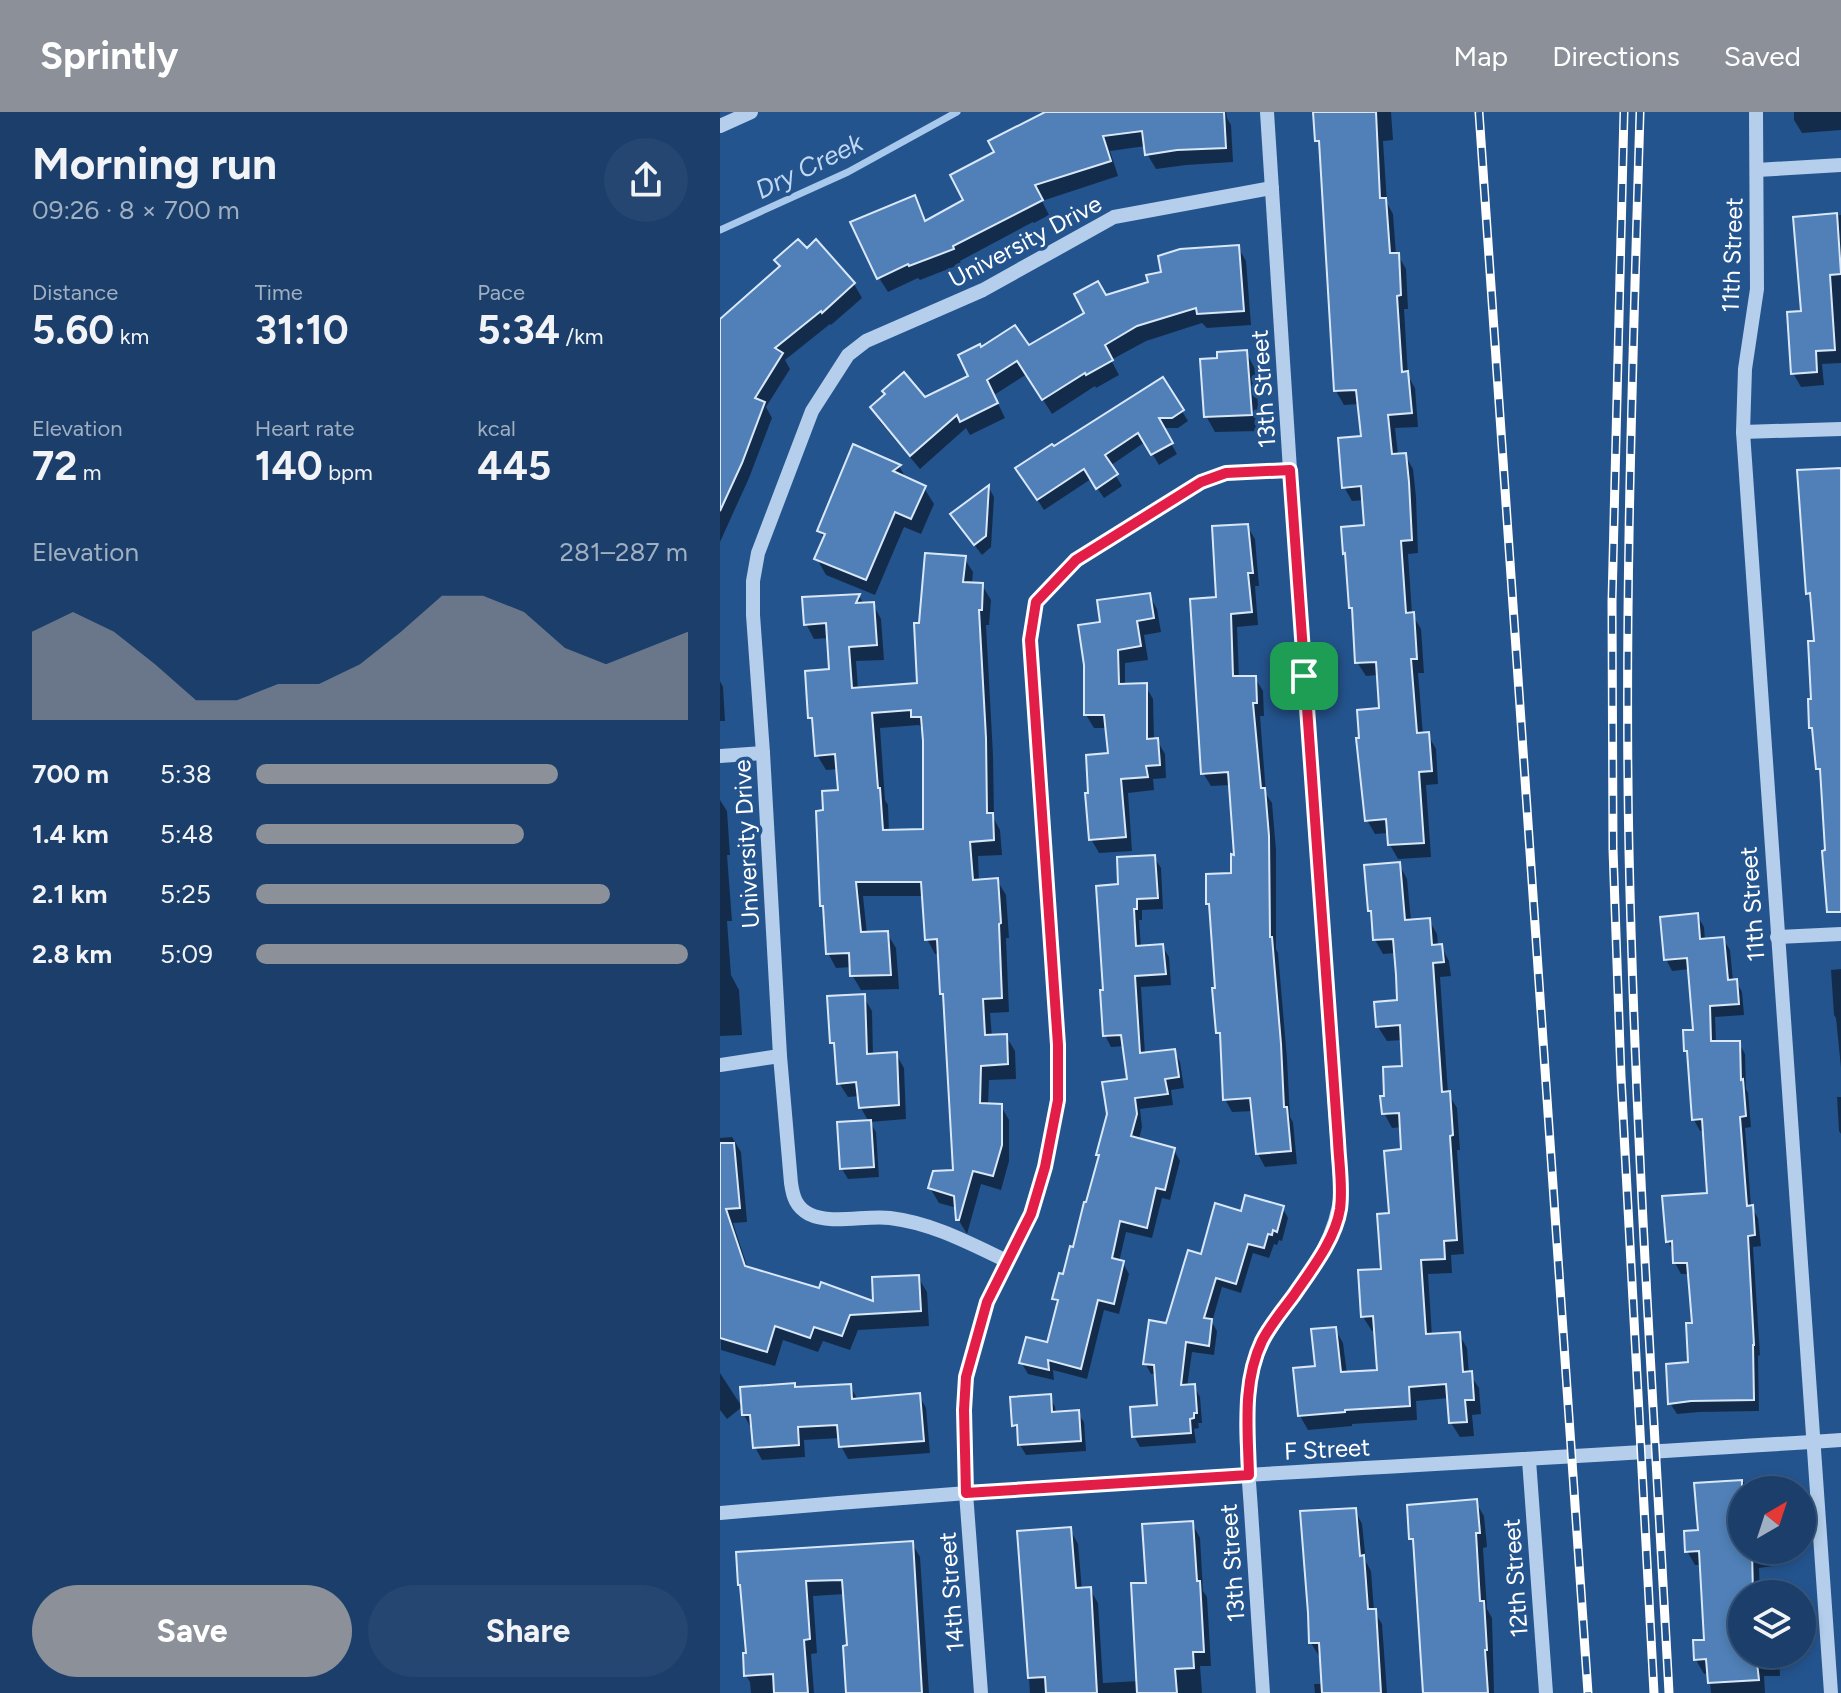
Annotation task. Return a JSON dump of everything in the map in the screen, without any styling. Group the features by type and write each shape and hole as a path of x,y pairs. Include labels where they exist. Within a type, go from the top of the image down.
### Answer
{"street":[{"path":"720,126 751,112"},
{"name":"13th Street","path":"1263,1693 1247,1397 1263,1340 1330,1238 1339,1212 1341,1191 1267,112"},
{"name":"11th Street","path":"1756,112 1757,289 1745,369 1743,432 1831,1693"},
{"path":"1757,170 1841,165"},
{"name":"University Drive","path":"1007,1261 930,1226 888,1218 823,1218 809,1214 796,1203 791,1183 780,1056 753,615 753,581 758,553 812,411 848,355 866,341 983,290 1114,217 1272,188"},
{"path":"1743,432 1841,429"},
{"name":"14th Street","path":"981,1693 966,1493 966,1377 987,1302 1031,1214 1045,1167 1058,1100 1058,1045 1030,640 1036,602 1076,560 1201,482 1226,473 1290,470"},
{"path":"720,756 763,753"},
{"path":"1777,937 1841,934"},
{"path":"720,1065 780,1056"},
{"name":"F Street","path":"720,1513 966,1493 1841,1440"},
{"name":"12th Street","path":"1529,1460 1546,1693"}],"building":[{"path":"1045,112 1224,112 1226,148 1145,155 1142,131 1103,136 1111,161 1035,185 1043,200 953,246 954,249 908,264 877,279 850,222 915,195 925,221 963,200 950,175 994,152 988,141"},
{"path":"1313,112 1376,112 1380,198 1386,198 1390,253 1399,253 1401,295 1397,296 1402,372 1408,371 1412,413 1388,415 1392,454 1406,453 1409,482 1412,540 1401,541 1406,613 1414,612 1417,659 1411,659 1417,733 1429,732 1432,771 1419,772 1424,843 1388,845 1386,819 1365,821 1356,738 1359,738 1357,710 1379,708 1376,662 1355,663 1352,608 1349,608 1341,527 1364,525 1361,486 1342,488 1338,438 1361,436 1356,390 1334,391 1319,141 1315,141"},
{"path":"1837,213 1841,274 1830,275 1835,350 1816,351 1817,372 1791,374 1787,312 1801,311 1793,217"},
{"path":"798,239 807,248 816,239 855,283 822,313 775,348 783,353 755,398 765,402 720,511 720,319 780,266 774,260"},
{"path":"1239,245 1244,311 1197,314 1196,308 1137,326 1105,345 1113,360 1085,373 1042,400 1017,361 987,380 998,403 960,422 957,415 910,456 870,407 885,394 882,391 904,372 925,397 968,376 958,355 980,344 981,347 1015,325 1029,345 1084,313 1074,294 1098,281 1106,295 1148,282 1146,275 1161,272 1158,256 1180,249"},
{"path":"1247,350 1252,415 1204,417 1200,359 1217,358 1217,352"},
{"path":"1163,377 1184,410 1172,418 1159,418 1173,443 1151,455 1138,433 1105,455 1118,474 1096,489 1084,469 1037,500 1015,468"},
{"path":"853,444 901,465 893,471 926,486 911,519 895,512 866,580 814,559 825,534 817,531"},
{"path":"1841,468 1841,912 1827,912 1820,769 1816,769 1812,728 1809,728 1808,641 1814,641 1810,593 1806,594 1797,470"},
{"path":"989,485 986,536 974,545 950,514"},
{"path":"1248,524 1253,573 1248,573 1252,612 1231,614 1233,676 1256,676 1257,703 1253,703 1269,836 1270,937 1284,1107 1287,1107 1291,1151 1256,1154 1250,1098 1223,1100 1220,1033 1216,1033 1212,988 1215,988 1206,874 1231,873 1231,854 1234,855 1228,772 1201,774 1190,599 1216,597 1212,526"},
{"path":"925,553 966,556 963,582 983,583 982,610 979,610 987,813 993,813 994,840 970,842 973,880 998,878 1001,923 1002,998 983,999 985,1035 1007,1034 1008,1064 981,1066 980,1103 1002,1104 1002,1145 993,1176 973,1171 959,1220 956,1220 954,1196 928,1188 933,1171 953,1170 937,939 925,940 921,882 856,882 861,932 888,931 891,975 850,976 849,953 826,954 823,906 820,906 816,811 823,810 822,791 838,790 835,754 815,756 812,718 808,718 805,671 829,669 826,623 804,625 802,597 860,594 856,603 874,602 877,645 849,647 852,688 917,683 914,623 919,623","holes":["911,710 911,717 921,717 923,829 883,830 872,713"]},
{"path":"1150,593 1154,618 1137,621 1141,646 1118,650 1119,684 1147,683 1147,739 1158,738 1160,765 1146,766 1148,777 1121,779 1126,837 1089,840 1086,755 1108,753 1104,715 1084,715 1084,665 1078,625 1100,622 1097,600"},
{"path":"1155,855 1158,898 1137,899 1137,909 1134,909 1136,946 1163,944 1166,974 1135,976 1140,1053 1175,1049 1179,1077 1165,1079 1168,1094 1135,1098 1137,1114 1131,1136 1175,1148 1165,1190 1156,1188 1147,1228 1120,1221 1112,1258 1124,1261 1114,1304 1098,1300 1081,1369 1048,1360 1049,1370 1019,1363 1026,1337 1047,1343 1058,1300 1052,1299 1059,1273 1063,1274 1070,1246 1073,1247 1099,1155 1096,1155 1107,1114 1102,1082 1127,1079 1121,1035 1103,1036 1096,886 1118,884 1117,857"},
{"path":"1400,862 1405,920 1430,918 1432,945 1442,944 1444,962 1433,963 1442,1092 1450,1091 1457,1240 1444,1241 1445,1259 1421,1260 1426,1334 1460,1332 1463,1372 1472,1371 1474,1400 1465,1400 1467,1422 1449,1423 1446,1384 1409,1387 1410,1406 1298,1416 1293,1368 1315,1366 1311,1329 1336,1327 1341,1372 1377,1370 1373,1316 1361,1317 1358,1270 1381,1269 1377,1214 1389,1213 1384,1151 1401,1149 1399,1113 1382,1114 1383,1067 1402,1066 1400,1025 1376,1027 1374,1002 1397,1000 1396,975 1393,939 1373,940 1364,865"},
{"path":"1698,913 1700,939 1724,937 1728,980 1737,979 1739,1004 1710,1006 1711,1041 1740,1041 1746,1116 1740,1117 1747,1206 1753,1205 1755,1235 1748,1236 1754,1400 1668,1404 1666,1364 1688,1362 1686,1323 1692,1323 1687,1263 1673,1263 1672,1241 1666,1242 1662,1196 1707,1193 1702,1119 1692,1120 1687,1051 1684,1051 1683,1030 1693,1030 1687,958 1664,960 1660,917"},
{"path":"865,994 867,1054 897,1052 899,1105 859,1108 856,1082 837,1084 827,996"},
{"path":"871,1120 874,1167 840,1169 837,1122"},
{"path":"720,1143 734,1143 740,1208 726,1209 745,1266 819,1288 821,1282 873,1301 872,1277 919,1275 921,1311 850,1315 842,1336 814,1327 810,1338 775,1326 767,1352 720,1338"},
{"path":"1245,1195 1284,1206 1277,1232 1273,1230 1272,1235 1268,1234 1264,1248 1248,1244 1236,1284 1216,1278 1204,1318 1212,1319 1209,1346 1186,1342 1181,1385 1195,1384 1197,1413 1190,1419 1191,1433 1132,1437 1130,1407 1157,1405 1154,1365 1143,1364 1149,1320 1166,1323 1188,1250 1201,1254 1215,1203 1241,1211"},
{"path":"795,1383 795,1387 851,1384 852,1399 920,1393 924,1441 839,1447 837,1425 798,1427 799,1445 753,1448 750,1415 742,1415 740,1387"},
{"path":"1051,1394 1052,1412 1079,1410 1081,1441 1018,1445 1017,1425 1012,1426 1010,1397"},
{"path":"1728,1481 1728,1564 1752,1564 1753,1580 1728,1580 1728,1668 1758,1668 1759,1680 1708,1683 1706,1659 1694,1660 1693,1640 1704,1640 1699,1551 1685,1552 1684,1531 1698,1530 1694,1483"},
{"path":"1477,1499 1480,1533 1476,1533 1480,1601 1484,1601 1488,1693 1423,1693 1413,1539 1409,1539 1407,1505"},
{"path":"1356,1508 1368,1609 1376,1609 1381,1693 1322,1693 1319,1643 1309,1643 1300,1511"},
{"path":"1193,1521 1204,1652 1193,1652 1194,1668 1175,1669 1177,1693 1137,1693 1131,1583 1146,1583 1142,1524"},
{"path":"1071,1527 1076,1588 1091,1587 1097,1693 1046,1693 1045,1677 1028,1678 1017,1531"},
{"path":"913,1541 922,1693 846,1693 843,1646 847,1645 842,1580 806,1581 810,1639 804,1640 808,1693 774,1693 773,1674 744,1676 743,1653 746,1653 736,1552"}],"waterway":[{"name":"Dry Creek","path":"720,230 848,172 957,112"}],"railway":[{"path":"1479,112 1588,1693"},
{"path":"1624,112 1612,602 1613,849 1621,1077 1654,1693"},
{"path":"1640,112 1628,574 1629,851 1640,1167 1669,1693"}],"route":[{"path":"1290,470 1304,676 1341,1191 1339,1212 1330,1238 1263,1340 1254,1364 1247,1397 1249,1475 966,1493 966,1377 987,1302 1031,1214 1045,1167 1058,1100 1058,1045 1030,640 1036,602 1076,560 1201,482 1226,473 1290,470"}]}
